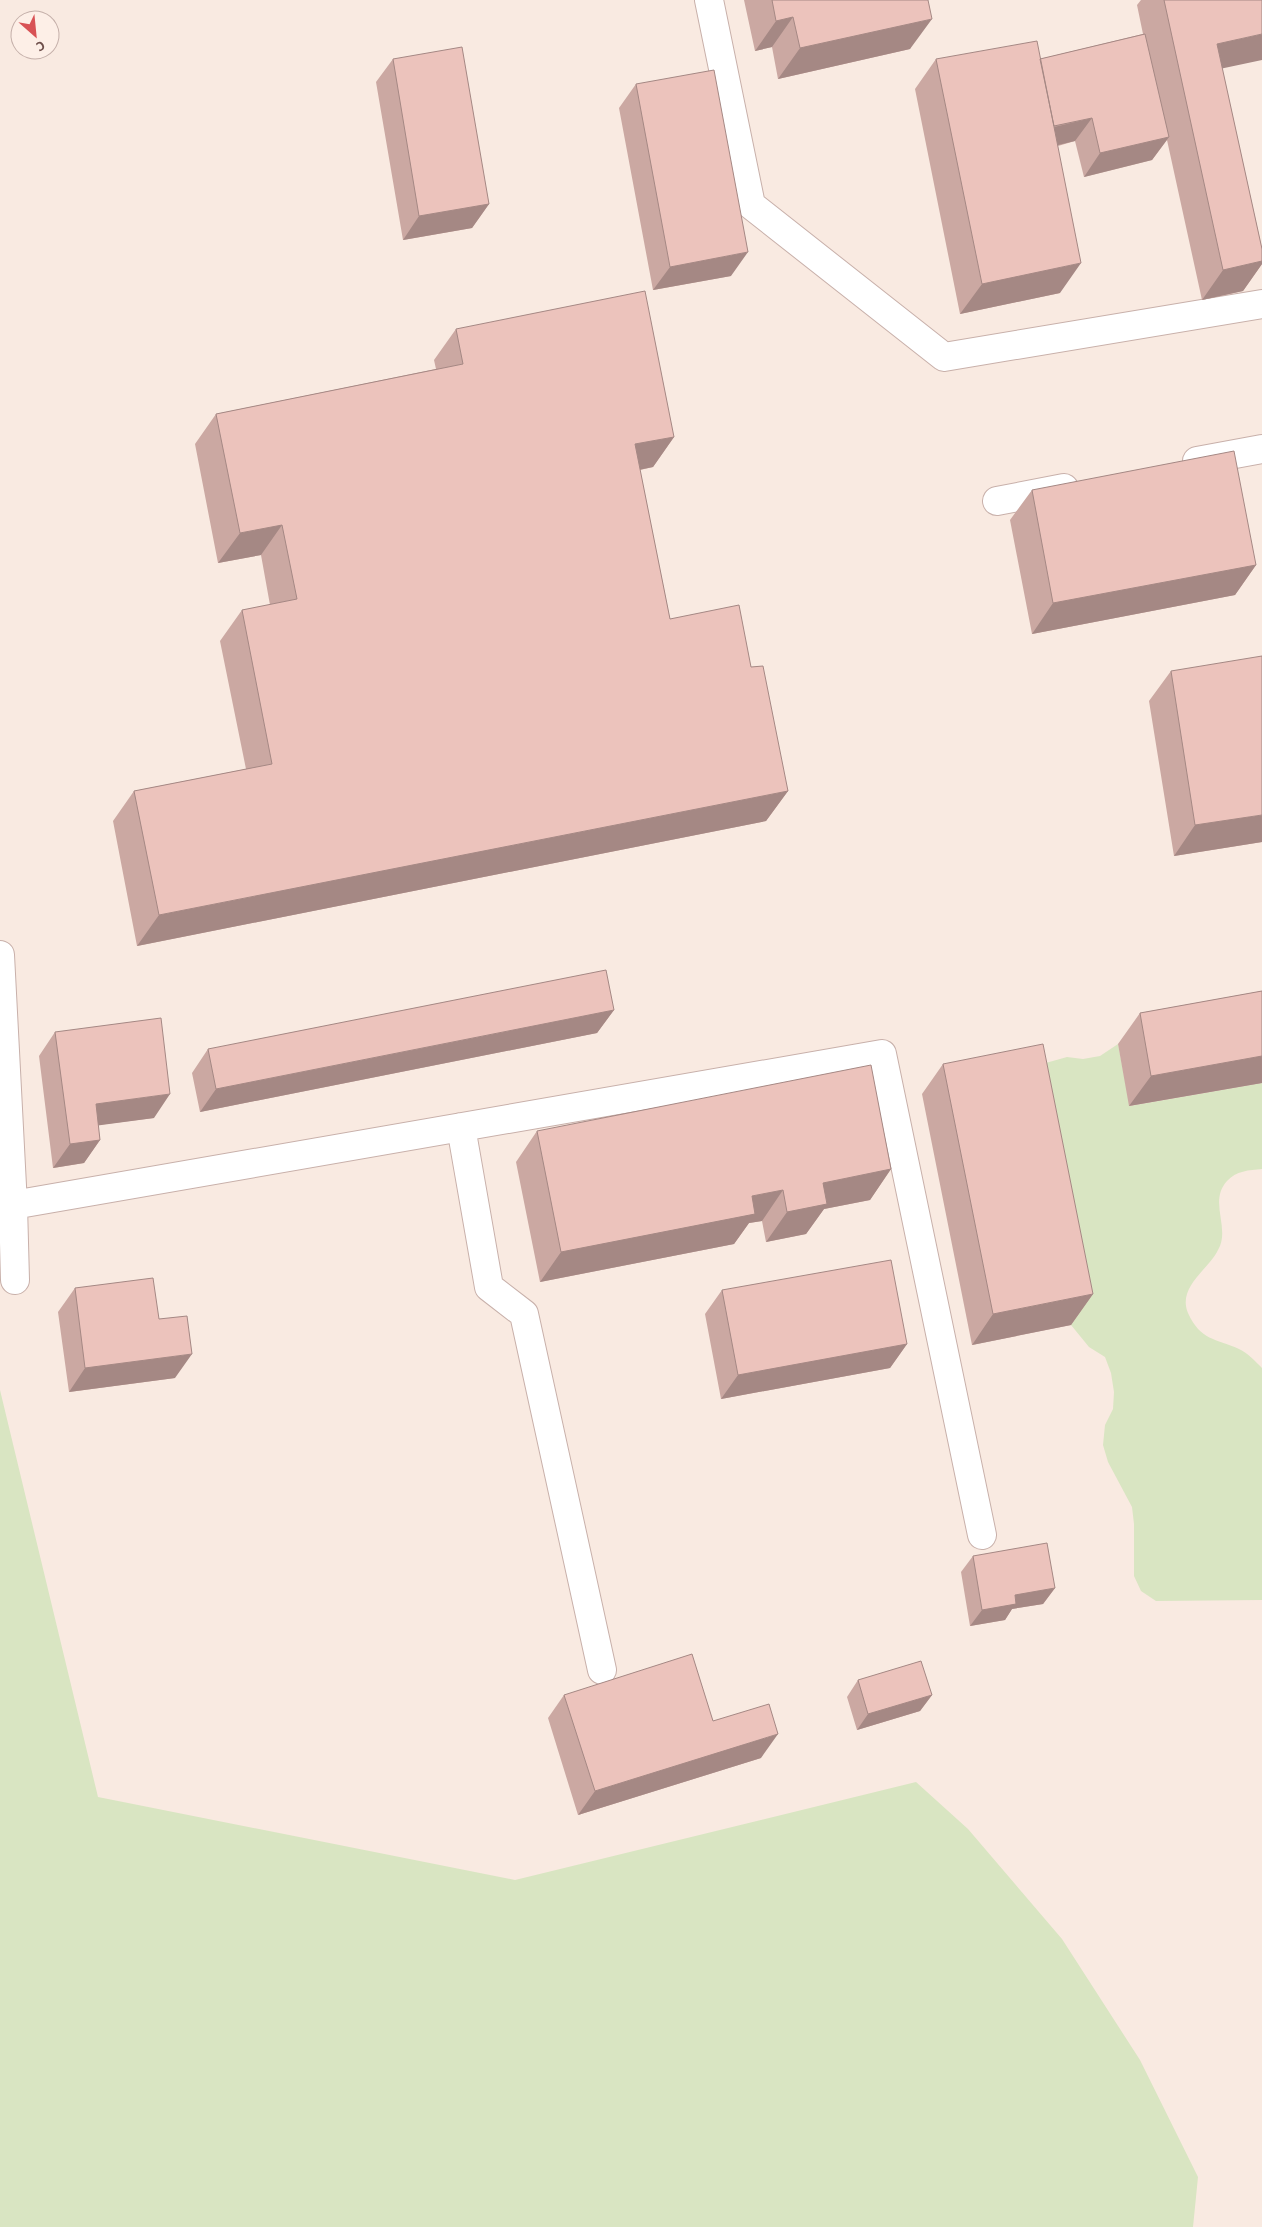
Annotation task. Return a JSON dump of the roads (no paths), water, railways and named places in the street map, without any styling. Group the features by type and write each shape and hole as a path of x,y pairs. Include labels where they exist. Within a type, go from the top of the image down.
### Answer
{"street":[{"path":"709,0 751,205 944,358 1262,304"},
{"path":"1177,466 1262,448"},
{"path":"997,501 1092,482"},
{"path":"0,954 15,1280"},
{"path":"13,1205 882,1054 982,1535"},
{"path":"461,1127 489,1287 524,1314 602,1670"}]}
